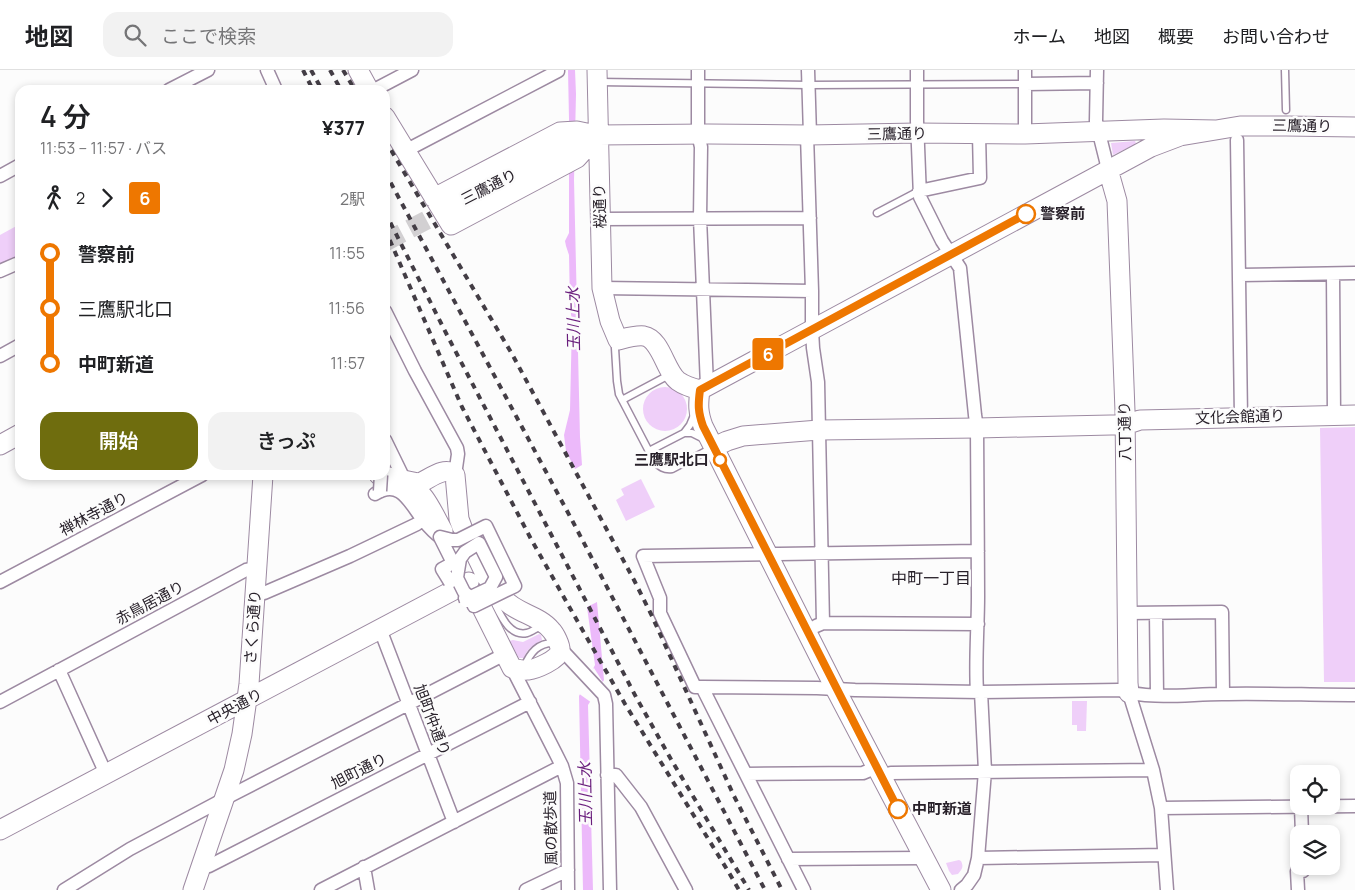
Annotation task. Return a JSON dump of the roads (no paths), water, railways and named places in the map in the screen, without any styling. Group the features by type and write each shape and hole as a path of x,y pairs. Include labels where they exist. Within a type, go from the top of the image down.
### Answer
{"street":[{"path":"178,85 208,70"},
{"path":"267,70 274,85"},
{"path":"358,70 366,85"},
{"path":"384,85 412,70"},
{"path":"405,151 558,70"},
{"path":"698,70 698,134 701,147 700,218 704,289 699,416 768,554 815,627 836,690 940,890"},
{"path":"808,70 812,330 818,382 822,552 815,627"},
{"path":"917,70 920,197 942,240 960,268 977,428 978,624 976,676 985,771 978,858 974,875 961,890"},
{"path":"1025,70 1025,134"},
{"path":"1097,70 1096,121 1108,169"},
{"name":"桜通り","path":"597,76 602,288 610,321 618,340"},
{"path":"1025,84 1097,83"},
{"path":"390,126 451,225 577,158 598,135"},
{"name":"三鷹通り","path":"455,205 559,151 598,135 1025,134 1164,129 1216,130 1240,126 1355,127"},
{"path":"701,394 812,330 1108,169 1152,147 1180,136 1216,130"},
{"path":"434,198 560,132 577,131 598,135"},
{"path":"919,191 980,178 979,134"},
{"path":"1237,140 1241,417"},
{"path":"0,176 15,168"},
{"name":"八丁通り","path":"1108,169 1117,201 1125,425 1129,693"},
{"path":"600,218 810,218"},
{"path":"0,272 15,264"},
{"path":"1240,275 1355,273"},
{"path":"1332,274 1334,415"},
{"path":"602,288 812,290"},
{"path":"390,321 457,448 455,475 465,563 474,606 515,586 486,526 458,540 452,540 465,563 515,668"},
{"path":"618,340 646,336 652,340 671,374 678,381 701,394"},
{"path":"0,356 15,348"},
{"name":"文化会館通り","path":"714,447 743,436 819,430 1125,425 1140,420 1355,415"},
{"path":"0,445 15,437"},
{"path":"390,447 465,563"},
{"path":"379,484 416,485 443,471 451,472 455,475"},
{"name":"禅林寺通り","path":"0,582 193,480"},
{"name":"さくら通り","path":"193,890 238,752 249,684 263,480"},
{"path":"64,890 130,850 224,799 408,704 515,668 527,670 554,660 560,652 552,631 508,604 422,520 409,499 396,490 387,489 379,484"},
{"path":"256,592 264,593 350,556 417,524"},
{"path":"978,551 643,556 660,598 660,613 695,687 979,692 1119,690 1129,693 1157,695 1355,695"},
{"path":"438,588 465,563"},
{"name":"中央通り","path":"0,830 380,629 465,563"},
{"name":"赤鳥居通り","path":"0,702 246,570 257,568"},
{"path":"1128,612 1222,612 1223,694"},
{"path":"1156,613 1157,695"},
{"path":"815,627 978,624"},
{"name":"旭町仲通り","path":"380,629 454,822"},
{"path":"559,646 604,696 606,704 610,890"},
{"name":"風の散歩道","path":"515,668 562,766 567,783 568,890"},
{"path":"59,670 106,774"},
{"path":"702,687 804,890"},
{"path":"1129,693 1153,770 1161,808 1167,890"},
{"name":"旭町通り","path":"202,864 209,866 530,702"},
{"path":"321,890 562,766"},
{"path":"746,774 1153,770"},
{"path":"608,775 616,775 642,807 686,890"},
{"path":"1340,806 1355,806"},
{"path":"1161,808 1290,807"},
{"path":"978,858 1164,855"},
{"path":"788,859 923,858"},
{"path":"364,867 368,890"},
{"path":"526,890 568,870"},
{"path":"1297,875 1298,890"}],"lane":[{"path":"1284,70 1286,110"},
{"path":"597,76 698,84 1025,84"},
{"path":"877,213 919,191"},
{"path":"618,340 615,348 616,380 619,394 654,461 659,466 666,470 672,469 714,447 702,437 692,433 684,433"},
{"path":"622,400 671,374"},
{"path":"649,451 684,433 690,425 701,394"}],"water":[{"name":"玉川上水","path":"568,70 575,70 576,94 574,180 582,465 575,469 566,451 564,435 570,410 572,321 569,255 565,241 569,233"},
{"name":"玉川上水","path":"597,602 604,680 588,705 593,890 583,890 579,696 595,665 587,607"}],"tunnel":[{"path":"390,239 455,205"}],"railway":[{"path":"303,70 310,85"},
{"path":"311,70 319,85"},
{"path":"330,70 338,85"},
{"path":"343,70 352,85"},
{"path":"390,148 512,354 634,580 734,796 782,890"},
{"path":"390,181 573,522 765,890"},
{"path":"390,222 636,697 749,890"},
{"path":"390,241 462,407 531,539 625,704 739,890"}],"place":[{"name":"警察前","path":"1026,214"},
{"name":"三鷹駅北口","path":"720,460"},
{"name":"中町新道","path":"898,809"}],"district":[{"name":"中町一丁目","path":"931,578"}]}
